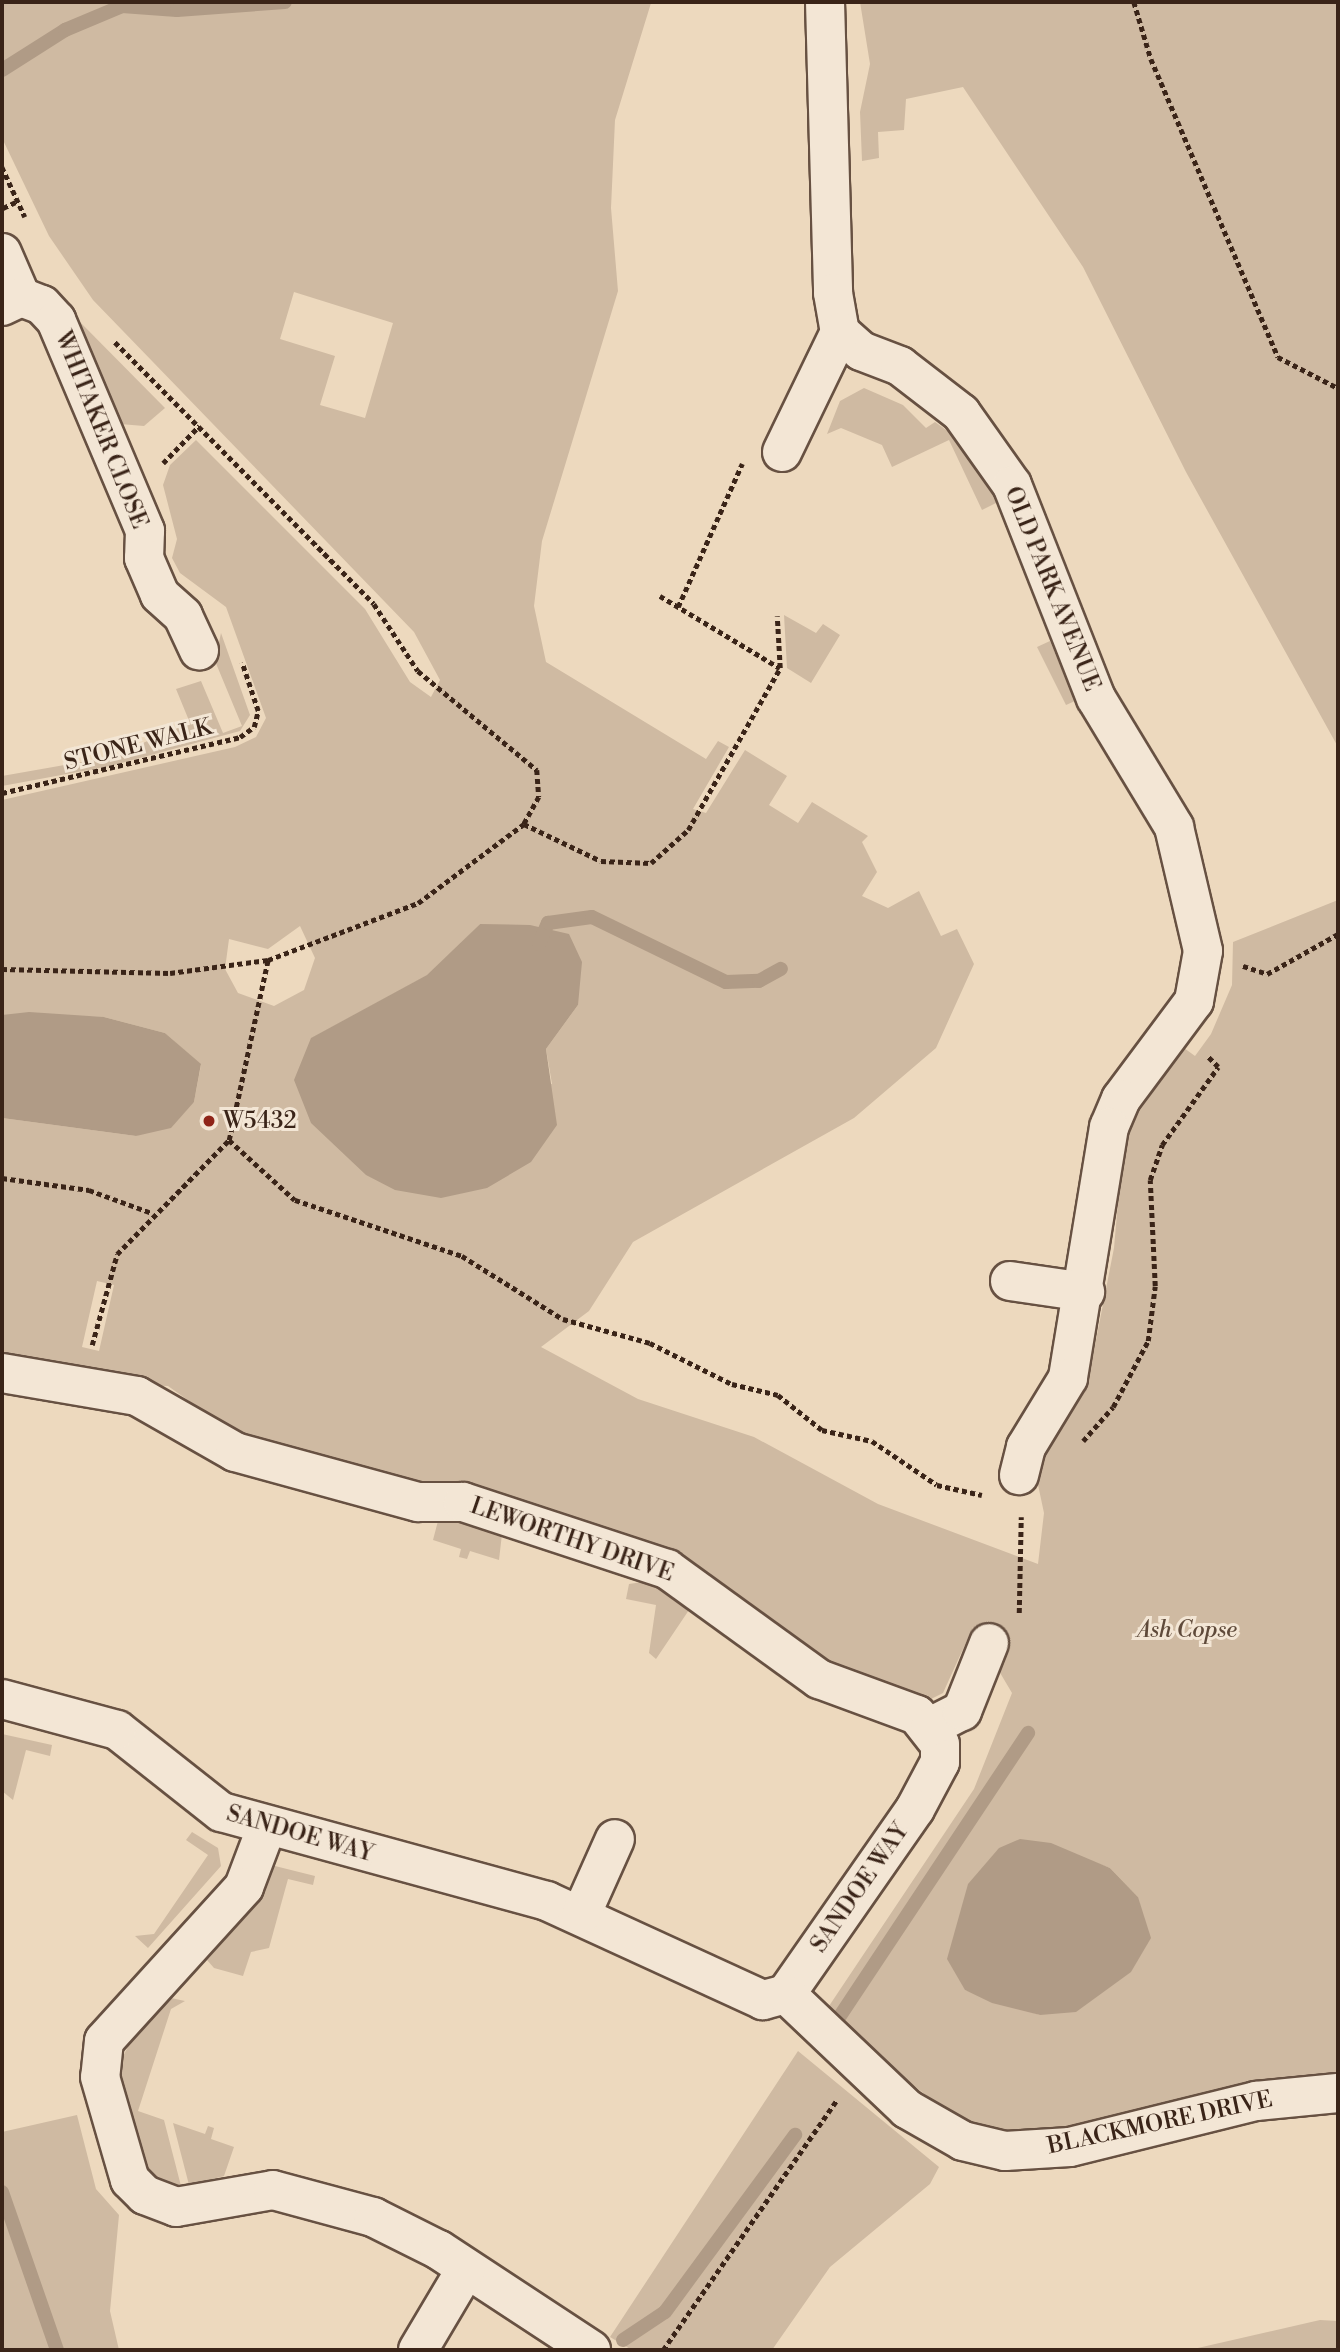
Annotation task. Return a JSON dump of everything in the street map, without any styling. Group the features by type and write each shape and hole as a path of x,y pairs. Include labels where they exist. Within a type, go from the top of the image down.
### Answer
{"street":[{"path":"782,452 840,332 833,293 825,2"},
{"name":"WHITAKER CLOSE","path":"2,253 11,301 43,305 56,320 145,531 144,558 160,595 183,616 199,651"},
{"name":"OLD PARK AVENUE","path":"840,332 861,351 911,374 961,412 1012,485 1096,698 1174,827 1203,950 1194,1001 1177,1030 1121,1099 1109,1127 1085,1292 1068,1378 1026,1447 1019,1486"},
{"path":"1010,1281 1085,1292"},
{"name":"LEWORTHY DRIVE","path":"2,1373 136,1396 235,1452 418,1502 463,1502 667,1569 819,1679 918,1715 930,1727"},
{"path":"930,1727 962,1711 989,1643"},
{"name":"SANDOE WAY","path":"2,1699 117,1730 221,1812 581,1915 748,1997 786,1994 934,1777 940,1744 930,1727"},
{"path":"267,1826 244,1887 104,2041 99,2067 121,2163 130,2180 160,2204 289,2193 373,2217 466,2269 591,2350"},
{"path":"581,1915 615,1839"},
{"name":"BLACKMORE DRIVE","path":"786,1994 907,2109 963,2141 1005,2151 1070,2147 1256,2101 1338,2093"},
{"path":"418,2350 466,2269"}],"path":[{"path":"1134,2 1152,59 1278,357 1338,388"},
{"path":"2,209 18,201"},
{"path":"2,969 170,973 268,960 418,903 524,824 539,797 537,770 418,671 374,604 199,426"},
{"path":"678,607 737,470 757,441 782,452"},
{"path":"660,596 780,668"},
{"path":"524,824 620,866 663,856 688,830 780,668 777,616"},
{"name":"STONE WALK","path":"2,793 240,737 257,721 257,702"},
{"path":"1203,950 1267,974 1338,934"},
{"path":"91,1349 117,1254 152,1213 229,1140 268,960"},
{"path":"1076,1447 1113,1407 1148,1341 1155,1286 1147,1199 1154,1161 1219,1067 1177,1030"},
{"path":"229,1140 253,1167 314,1209 462,1256 563,1319 650,1343 732,1384 778,1395 822,1430 887,1447 937,1485 1019,1486 1018,1625 1010,1645 989,1643"},
{"path":"2,1178 89,1190 152,1213"},
{"path":"663,2350 862,2068"}],"green space":[{"name":"Ash Copse","path":"2,2 680,2 651,3 615,120 611,208 618,291 542,541 534,606 546,662 706,759 718,741 729,747 693,809 706,813 745,750 787,776 769,805 798,823 812,802 868,836 862,842 877,872 862,896 888,908 919,891 941,936 957,929 974,964 936,1048 854,1118 633,1242 589,1311 541,1347 638,1399 754,1437 878,1504 1038,1564 1044,1513 1034,1466 1082,1381 1088,1381 1114,1248 1124,1133 1184,1048 1195,1056 1211,1034 1232,985 1233,942 1338,900 1338,2074 1271,2079 1041,2134 968,2130 825,2012 974,1789 1012,1693 973,1627 943,1693 925,1702 809,1657 695,1569 230,1430 168,1386 129,1385 2,1358 2,1118 136,1136 194,1102 201,1065 165,1033 104,1017 2,1015 2,800 235,747 256,737 266,718 226,607 180,573 172,558 177,539 163,485 170,465 196,440 365,609 410,682 431,697 440,680 414,632 93,300 49,236 2,138","holes":["294,292 393,323 365,418 320,405 335,356 280,339","480,924 578,1005 546,1049 552,1084 312,1038 428,975","300,926 315,958 304,990 274,1006 238,993 225,969 229,939 268,949","97,1281 114,1285 99,1351 82,1347","1083,1858 1110,1868 1138,1897 1040,2015 965,1990"]},
{"path":"860,2 1338,2 1338,747 1186,472 1083,267 963,87 906,99 904,130 878,132 879,158 862,161 860,112 870,64"},
{"path":"76,318 165,408 144,426 120,424"},
{"path":"864,388 903,405 926,428 935,422 952,434 998,502 982,510 949,440 892,467 882,445 841,428 827,434 840,401"},
{"path":"784,615 816,633 823,624 840,635 811,683 787,668"},
{"path":"221,633 250,715 240,731 110,766 2,786 2,776 110,757 190,723 176,689 201,681 223,733 242,726 215,661"},
{"path":"1050,641 1075,701 1066,705 1037,647"},
{"path":"460,1519 502,1534 499,1560 470,1551 467,1559 459,1557 461,1549 433,1540 438,1521"},
{"path":"649,1581 684,1599 689,1610 656,1659 649,1653 656,1605 626,1599 629,1584"},
{"path":"2,1734 52,1745 50,1756 26,1750 13,1800 2,1791"},
{"path":"192,1832 218,1848 221,1866 148,1948 135,1936 154,1934 208,1855 186,1840"},
{"path":"271,1865 315,1876 313,1885 288,1879 269,1948 251,1952 243,1976 214,1968 207,1960 261,1900"},
{"path":"171,1998 185,2001 171,2009 138,2111 164,2120 181,2186 174,2187 156,2179 141,2160 119,2064 133,2037"},
{"path":"798,2051 939,2167 930,2184 830,2267 772,2350 632,2350 610,2337"},
{"path":"77,2115 96,2189 119,2215 110,2311 119,2350 2,2350 2,2132"},
{"path":"173,2123 205,2134 208,2126 214,2128 211,2139 234,2147 224,2176 189,2185"},
{"path":"1320,2320 1338,2321 1338,2350 1189,2350"}],"shaded area":[{"path":"480,924 530,925 569,934 582,962 578,1005 546,1049 557,1125 531,1162 487,1188 441,1198 395,1190 366,1175 311,1123 294,1080 311,1038 427,975"},
{"path":"29,1012 104,1017 165,1033 201,1064 194,1102 171,1128 136,1136 2,1118 2,1015"},
{"path":"1020,1839 1051,1843 1110,1868 1138,1897 1151,1938 1131,1972 1076,2012 1040,2015 992,2003 965,1990 947,1959 968,1884 999,1848"}],"waterway":[{"path":"2,70 65,30 122,6 177,10 285,2"},
{"path":"539,944 548,923 592,917 726,982 759,981 781,969"},
{"path":"840,2016 1028,1733"},
{"path":"623,2340 665,2312 795,2135"},
{"path":"2,2192 57,2350"}],"place":[{"name":"W5432","path":"209,1121"}]}
